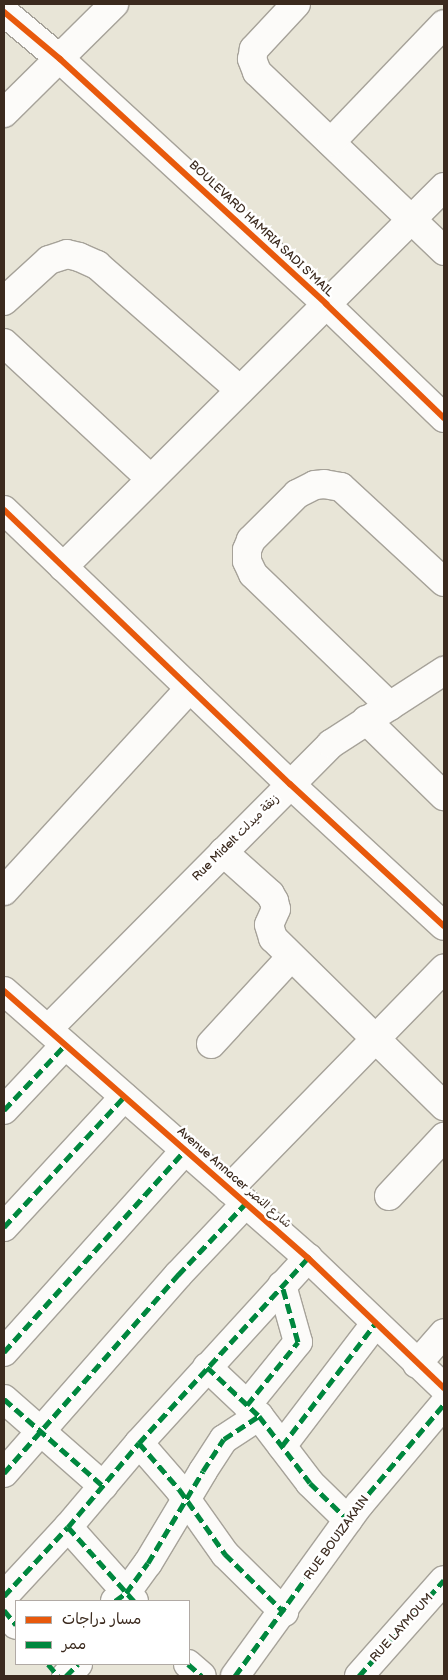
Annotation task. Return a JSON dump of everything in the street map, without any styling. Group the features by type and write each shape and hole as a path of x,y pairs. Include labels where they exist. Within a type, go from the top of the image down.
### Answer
{"street":[{"path":"4,113 114,4"},
{"path":"296,4 254,49 252,59 257,72 444,251"},
{"name":"BOULEVARD HAMRIA SADI S'MAIL","path":"4,12 60,58 326,304 444,418"},
{"path":"331,142 444,24"},
{"path":"63,567 444,187"},
{"path":"4,301 49,260 67,254 80,257 97,265 240,390"},
{"path":"4,343 151,479"},
{"path":"390,706 253,574 247,561 247,550 251,540 297,494 315,485 341,487 444,582"},
{"path":"4,510 290,784 444,926"},
{"name":"Rue Midelt زنقة ميدلت","path":"4,1110 57,1037 223,852 290,784 331,744 444,671"},
{"path":"4,891 190,688"},
{"path":"366,720 444,796"},
{"path":"223,852 270,894 276,910 269,929 273,938 444,1106"},
{"path":"211,1044 291,957"},
{"path":"4,1474 178,1275 237,1196 377,1040 444,969"},
{"name":"Avenue Annacer شارع النصر","path":"4,991 308,1258 444,1388"},
{"path":"4,1227 124,1097"},
{"path":"389,1196 444,1137"},
{"path":"4,1352 184,1150"},
{"path":"4,1596 68,1527 139,1443 308,1258"},
{"path":"68,1527 125,1598 224,1439 253,1411 298,1342 282,1285"},
{"path":"282,1446 375,1324"},
{"path":"417,1364 444,1333"},
{"path":"208,1367 253,1411 310,1483 348,1520"},
{"path":"4,1399 103,1486"},
{"name":"RUE BOUIZAKAIN","path":"237,1676 348,1520 444,1404"},
{"path":"139,1443 186,1501 225,1554 284,1612"},
{"name":"RUE LAYMOUM","path":"359,1676 444,1580"},
{"path":"4,1610 15,1624"},
{"path":"49,1665 58,1676"},
{"path":"66,1676 77,1665"},
{"path":"189,1665 202,1676"}],"marked path":[{"path":"4,1110 65,1045"},
{"path":"4,1227 124,1097"},
{"path":"4,1352 185,1150"},
{"path":"4,1473 178,1275 246,1203"},
{"path":"4,1596 68,1527 139,1443 308,1258"},
{"path":"247,1405 298,1342 282,1285"},
{"path":"282,1446 375,1324"},
{"path":"207,1367 259,1416 310,1483 348,1520"},
{"path":"4,1399 103,1486"},
{"path":"235,1676 359,1505 444,1404"},
{"path":"116,1600 126,1593 148,1563 224,1439 259,1416"},
{"path":"139,1443 179,1489 225,1554 284,1612"},
{"path":"68,1527 133,1600"},
{"path":"359,1676 444,1580"},
{"path":"4,1610 15,1624"},
{"path":"49,1665 58,1676"},
{"path":"66,1676 77,1665"},
{"path":"189,1665 202,1676"}],"cycle path":[{"path":"4,12 60,59 326,304 444,418"},
{"path":"4,510 290,784 444,926"},
{"path":"4,991 308,1258 444,1388"}]}
